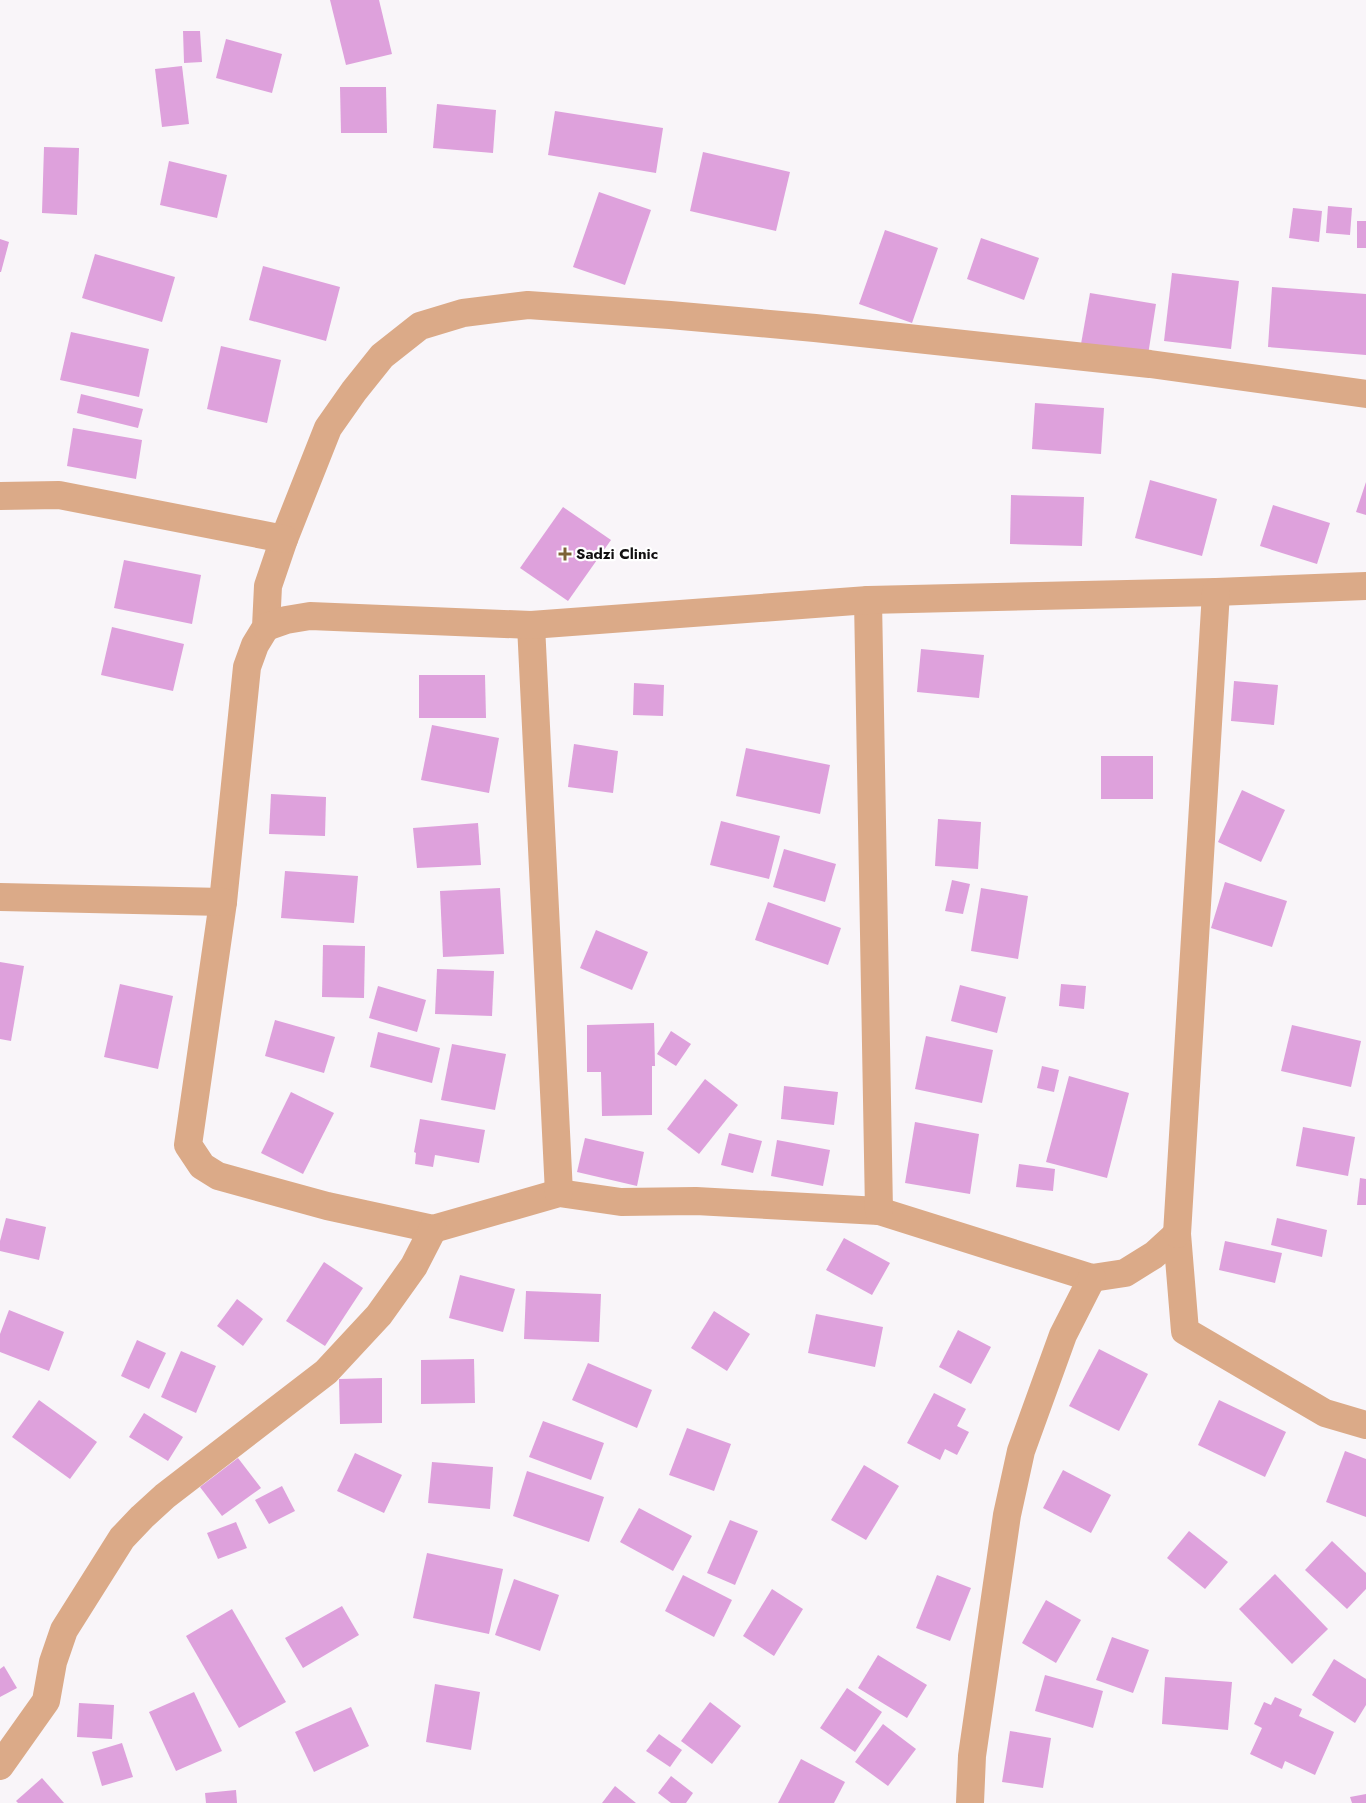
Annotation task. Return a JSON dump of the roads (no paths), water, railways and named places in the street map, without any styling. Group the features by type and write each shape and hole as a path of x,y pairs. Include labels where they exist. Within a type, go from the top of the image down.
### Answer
{"street":[{"path":"1177,1234 1154,1255 1125,1273 1092,1278 879,1211 696,1201 621,1202 559,1192 433,1229 328,1206 218,1176 202,1166 188,1145 223,902 247,667 255,645 266,627 268,586 284,539 328,428 382,356 420,326 463,313 528,305 709,318 1140,363 1366,394"},
{"path":"0,496 59,495 284,539"},
{"path":"266,627 286,620 310,616 531,625 868,600 1216,592 1366,586"},
{"path":"1216,592 1177,1234 1185,1331 1325,1413 1366,1425"},
{"path":"868,600 879,1211"},
{"path":"531,625 559,1192"},
{"path":"0,896 223,902"},
{"path":"0,1766 46,1701 53,1662 64,1630 122,1538 165,1496 326,1372 379,1315 414,1266 433,1229"},
{"path":"970,1803 972,1756 1004,1534 1021,1451 1063,1334 1092,1278"}],"place":[{"name":"Sadzi Clinic","path":"565,554"}]}
